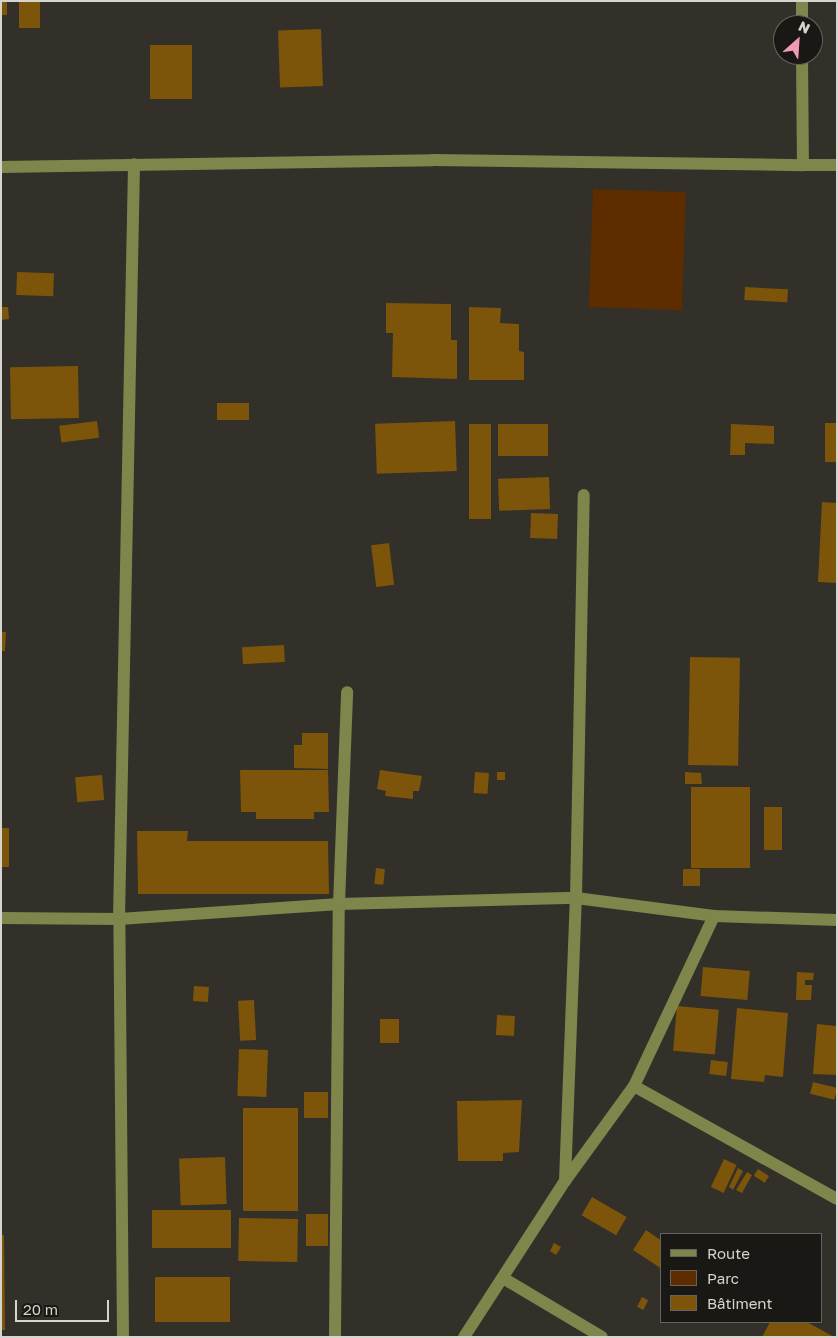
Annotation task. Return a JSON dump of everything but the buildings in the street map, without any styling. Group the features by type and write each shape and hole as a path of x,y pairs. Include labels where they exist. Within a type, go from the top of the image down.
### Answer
{"street":[{"path":"802,1 802,15"},
{"path":"802,65 803,165"},
{"path":"1,167 434,160 837,166"},
{"path":"123,1337 119,919 134,164"},
{"path":"565,1181 576,898 584,495"},
{"path":"335,1337 339,904 348,692"},
{"path":"1,918 119,919 339,904 576,898 714,916 837,920"},
{"path":"464,1337 565,1181 634,1086 714,916"},
{"path":"634,1086 837,1200"},
{"path":"502,1278 602,1337"}],"green space":[{"path":"593,189 686,192 682,310 589,307"}]}
